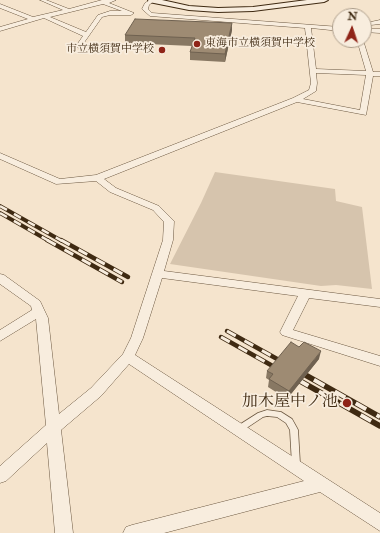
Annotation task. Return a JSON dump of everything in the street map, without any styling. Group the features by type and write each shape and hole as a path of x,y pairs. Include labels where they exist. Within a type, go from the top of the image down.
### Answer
{"street":[{"path":"42,0 69,11"},
{"path":"79,46 102,15 131,13 96,0"},
{"path":"0,30 32,20 114,0"},
{"path":"324,0 253,9 224,10 189,8 152,0 147,4 145,9 147,12 154,15 332,28"},
{"path":"0,6 32,20"},
{"path":"274,24 278,16"},
{"path":"46,17 87,35"},
{"path":"0,156 59,182 98,178 296,100 312,91 314,71 308,27"},
{"path":"296,100 363,113 370,74 362,48"},
{"path":"314,71 380,74"},
{"path":"0,476 52,428 96,392 128,358 137,338 168,240 169,221 156,208 113,190 98,178"},
{"path":"158,274 380,303"},
{"path":"0,278 36,304 42,318 52,428 64,533"},
{"path":"305,293 286,332 380,361"},
{"path":"0,336 39,311"},
{"path":"128,358 296,466 380,523"},
{"path":"132,533 323,484"}],"lane":[{"path":"239,429 261,414 278,414 289,422 294,430 296,466"}],"shaded area":[{"path":"215,172 335,189 336,201 362,207 372,289 336,285 321,286 170,264"}],"building":[{"path":"135,19 232,23 225,54 190,52 195,38 125,35"},
{"path":"291,342 299,347 304,342 321,351 289,391 269,379 273,374 267,371"}],"railway":[{"path":"0,206 62,241"},
{"path":"0,213 49,241"},
{"path":"47,240 122,282"},
{"path":"61,240 128,277"},
{"path":"227,331 295,369"},
{"path":"221,337 278,369"},
{"path":"277,368 380,426"},
{"path":"293,368 380,417"}],"place":[{"name":"東海市立横須賀中学校","path":"197,44"},
{"name":"市立横須賀中学校","path":"162,50"},
{"name":"加木屋中ノ池","path":"347,403"}]}
